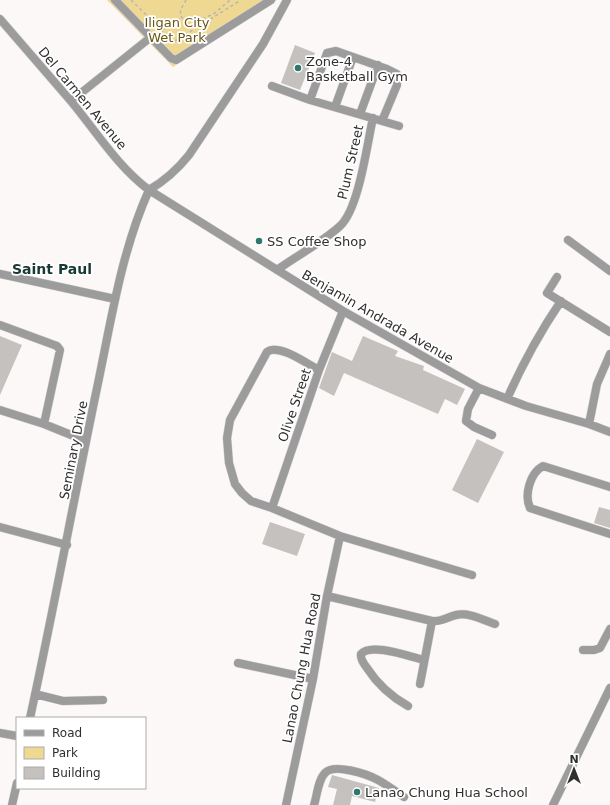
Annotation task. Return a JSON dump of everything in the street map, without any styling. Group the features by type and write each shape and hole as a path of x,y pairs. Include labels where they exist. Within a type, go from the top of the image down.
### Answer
{"street":[{"path":"115,0 171,58 176,60 271,0"},
{"path":"149,190 164,181 177,170 189,155 263,44 287,0"},
{"name":"Del Carmen Avenue","path":"0,19 71,101 101,140 136,179 149,190"},
{"path":"71,101 152,37"},
{"path":"310,100 327,53 336,51 397,74 398,79 382,121"},
{"path":"335,107 353,57"},
{"path":"360,114 378,66"},
{"path":"272,86 310,100 399,126"},
{"name":"Plum Street","path":"277,270 341,226 350,212 357,191 373,118"},
{"name":"Benjamin Andrada Avenue","path":"149,190 343,311 479,388 507,399 590,424 610,432"},
{"name":"Seminary Drive","path":"30,717 67,545 86,441 115,299 136,218 149,190"},
{"path":"568,240 610,272"},
{"path":"0,274 115,299"},
{"path":"557,277 548,293 610,332"},
{"path":"507,399 518,373 541,332 561,301"},
{"name":"Olive Street","path":"272,508 319,370 343,311"},
{"path":"0,326 57,346 60,350 44,424"},
{"path":"319,370 282,351 275,349 268,352 230,420 226,438 229,463 235,484 251,501 340,536 472,575"},
{"path":"590,424 597,384 610,354"},
{"path":"479,388 468,409 466,421 474,427 492,435"},
{"path":"0,410 44,424 86,441"},
{"path":"610,487 543,466 539,468 532,479 527,497 530,508 610,534"},
{"path":"0,528 67,545"},
{"name":"Lanao Chung Hua Road","path":"286,805 313,679 327,596 340,536"},
{"path":"327,596 432,621 444,620 454,615 468,614 495,624"},
{"path":"420,684 432,621"},
{"path":"583,650 594,650 600,648 610,629"},
{"path":"408,706 392,697 380,686 363,662 361,654 368,649 378,648 424,660"},
{"path":"238,663 313,679"},
{"path":"554,805 610,688"},
{"path":"36,694 62,701 103,700"},
{"path":"0,733 16,736"},
{"path":"314,805 322,776 326,771 332,769 346,770 377,779 404,797"},
{"path":"12,805 16,787"}],"path":[{"path":"131,0 173,41 177,40 240,0"},
{"path":"186,0 180,12 182,17 187,21 199,21 215,13 230,0"},
{"path":"162,30 182,17"}],"green space":[{"name":"Iligan City Wet Park","path":"107,0 277,0 173,67"}],"building":[{"name":"Zone-4 Basketball Gym","path":"295,45 315,53 300,90 281,83"},
{"path":"0,336 22,345 0,395"},
{"path":"363,336 398,351 395,356 424,366 423,370 465,389 457,405 445,399 438,414 344,373 334,396 319,388 332,352 352,361"},
{"path":"477,439 504,452 478,503 452,490"},
{"path":"599,507 610,510 610,528 594,523"},
{"path":"270,522 305,534 297,556 262,544"},
{"name":"Lanao Chung Hua School","path":"332,775 379,788 375,802 352,796 350,805 333,805 337,789 328,787"}],"place":[{"name":"Zone-4 Basketball Gym","path":"298,68"},
{"name":"SS Coffee Shop","path":"259,241"},
{"name":"Lanao Chung Hua School","path":"357,792"}],"district":[{"name":"Saint Paul","path":"52,269"}]}
